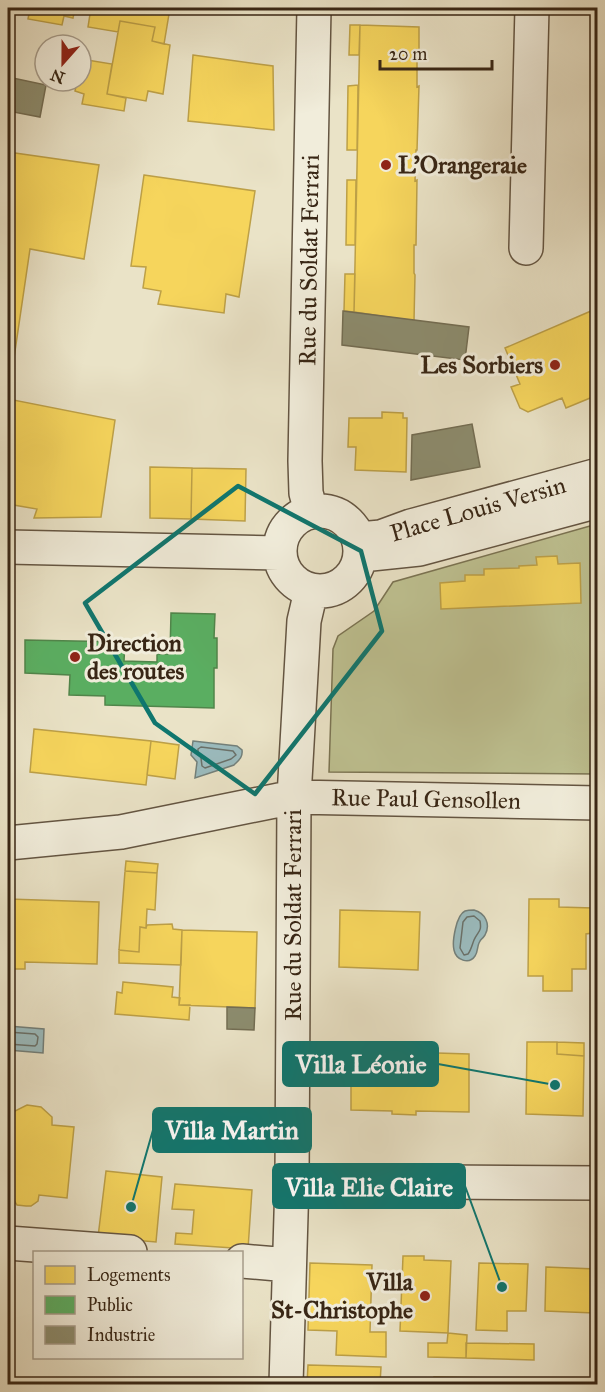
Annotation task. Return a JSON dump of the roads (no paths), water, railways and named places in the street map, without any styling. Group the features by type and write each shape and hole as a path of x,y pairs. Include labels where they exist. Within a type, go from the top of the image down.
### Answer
{"street":[{"name":"Rue du Soldat Ferrari","path":"311,511 306,493 305,461 314,8"},
{"path":"526,248 532,8"},
{"name":"Place Louis Versin","path":"360,547 411,526 597,475"},
{"path":"360,547 419,549 597,501"},
{"path":"311,511 326,511 340,516 351,526 360,547 357,568 349,579 338,587 325,591 311,591 299,586 282,566 279,553 281,539 287,526 298,517 311,511"},
{"path":"8,547 279,553"},
{"name":"Rue du Soldat Ferrari","path":"286,1384 292,1181 294,797 304,621 311,591"},
{"name":"Rue Paul Gensollen","path":"8,843 121,832 294,797 597,803"},
{"path":"292,1181 597,1183"},
{"path":"8,1243 116,1251"},
{"path":"243,1261 290,1264"}],"water":[{"path":"193,741 237,746 242,750 242,755 234,765 195,778 197,762 191,755"},
{"path":"474,910 486,919 487,931 479,943 475,956 466,961 455,953 455,929 462,913"},
{"path":"8,1026 44,1029 43,1053 8,1050"}],"place":[{"name":"L'Orangeraie","path":"386,165"},
{"name":"Les Sorbiers","path":"555,365"},
{"name":"Direction des routes","path":"75,657"},
{"name":"Villa Léonie","path":"555,1085"},
{"name":"Villa Martin","path":"131,1207"},
{"name":"Villa Elie Claire","path":"502,1287"},
{"name":"Villa St-Christophe","path":"425,1296"}]}
